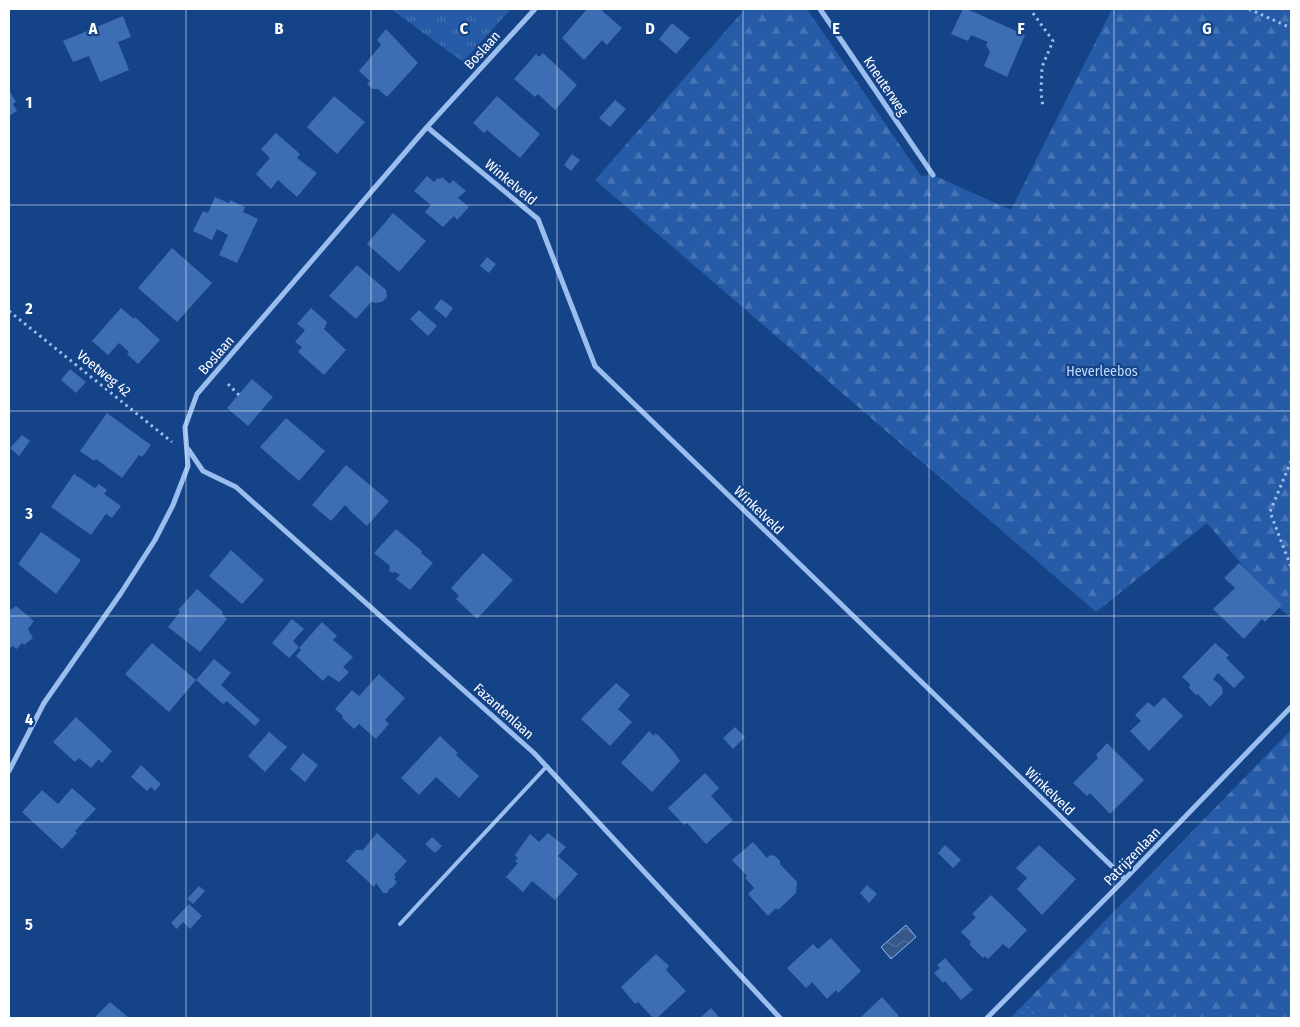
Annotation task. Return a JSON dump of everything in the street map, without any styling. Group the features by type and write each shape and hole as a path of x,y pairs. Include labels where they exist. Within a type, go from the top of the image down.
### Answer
{"street":[{"name":"Boslaan","path":"9,771 44,703 155,540 173,505 188,466 185,427 197,394 426,127 535,9"},
{"name":"Kneuterweg","path":"820,9 933,175"},
{"name":"Winkelveld","path":"426,127 538,219 595,366 1125,879"},
{"name":"Fazantenlaan","path":"188,449 203,470 236,487 547,766 780,1018"},
{"name":"Patrijzenlaan","path":"987,1018 1125,879 1291,707"}],"lane":[{"path":"400,924 547,766"}],"path":[{"path":"1249,9 1291,28"},
{"path":"1033,13 1053,41 1042,67 1041,92 1043,108"},
{"name":"Voetweg 42","path":"9,311 174,443 188,449"},
{"path":"228,384 239,395"},
{"path":"1291,461 1270,512 1291,568"}],"green space":[{"path":"391,9 511,9 463,62"},
{"name":"Heverleebos","path":"745,9 807,9 921,176 933,175 1011,210 1112,9 1291,9 1291,618 1274,603 1207,523 1096,612 595,180"},
{"path":"1291,730 1291,1018 1043,1018 1025,1003"},
{"path":"1025,1003 1043,1018 1010,1018"}],"water":[{"path":"906,925 916,937 891,959 881,947"}],"building":[{"path":"587,9 600,9 622,28 607,45 602,40 584,60 562,38"},
{"path":"963,9 967,9 1025,35 1007,77 984,66 990,52 986,45 988,42 971,35 968,41 951,34"},
{"path":"123,16 131,37 118,42 129,70 100,82 89,56 73,62 63,41"},
{"path":"672,23 690,38 676,54 659,39"},
{"path":"386,29 418,63 387,97 378,89 373,89 367,84 370,81 359,71 381,45 377,40"},
{"path":"543,53 577,85 555,110 538,94 535,97 514,79 536,54 539,57"},
{"path":"9,90 16,102 13,104 17,111 9,116"},
{"path":"334,96 365,122 337,154 307,127"},
{"path":"497,96 540,134 520,158 487,130 484,133 473,123"},
{"path":"615,100 626,109 610,127 599,118"},
{"path":"276,133 300,154 297,158 317,173 297,197 278,180 271,189 256,174 270,158 261,149"},
{"path":"572,154 580,160 571,171 564,165"},
{"path":"427,176 434,182 442,177 450,184 453,180 466,191 458,198 469,207 457,220 454,216 443,227 425,212 431,205 414,191"},
{"path":"215,197 229,203 230,200 245,207 243,212 258,219 237,263 219,255 228,235 217,229 212,240 193,231 203,211 208,213"},
{"path":"393,213 426,241 399,272 367,244"},
{"path":"172,248 212,283 177,322 138,288"},
{"path":"487,257 496,264 489,273 480,266"},
{"path":"357,265 386,290 387,297 382,302 374,303 372,301 356,319 329,296"},
{"path":"441,299 453,308 446,318 434,308"},
{"path":"121,308 134,319 135,317 160,340 138,364 119,343 108,355 92,341"},
{"path":"311,308 327,322 324,329 346,350 324,375 298,352 302,347 295,342 305,330 297,324"},
{"path":"419,310 437,326 428,336 410,319"},
{"path":"70,369 86,382 76,393 61,380"},
{"path":"252,379 273,397 248,426 227,408"},
{"path":"107,413 151,445 142,457 139,455 122,478 96,459 94,461 80,451"},
{"path":"286,418 325,451 299,481 260,447"},
{"path":"22,435 30,441 19,456 10,448"},
{"path":"346,465 389,501 367,526 345,505 331,521 312,505"},
{"path":"74,474 95,488 99,484 107,490 104,494 121,506 112,518 106,514 91,535 51,507"},
{"path":"396,529 433,563 410,590 396,579 400,575 395,572 392,573 389,570 390,566 374,553"},
{"path":"41,532 81,560 56,594 18,564"},
{"path":"231,550 264,580 242,604 209,576"},
{"path":"483,553 513,580 477,619 456,599 459,596 451,588"},
{"path":"1239,563 1282,605 1265,622 1262,619 1244,639 1213,609 1235,588 1224,578"},
{"path":"197,589 223,612 222,614 227,619 200,652 168,627 180,612 178,610"},
{"path":"16,606 34,621 28,629 33,638 24,645 22,643 17,649 12,646 9,650 9,611"},
{"path":"292,619 304,629 293,641 299,647 289,658 272,643"},
{"path":"322,622 337,636 333,640 353,657 343,667 349,672 339,682 328,675 323,681 296,656 301,650 299,648"},
{"path":"152,643 196,680 169,712 125,674"},
{"path":"1215,643 1229,655 1226,658 1245,677 1234,688 1218,673 1213,679 1222,687 1223,693 1210,707 1198,694 1196,695 1189,688 1190,684 1182,677"},
{"path":"214,659 231,673 221,685 260,720 255,726 227,701 223,704 196,680"},
{"path":"379,674 405,698 385,720 389,724 376,739 359,724 354,729 335,709 352,690 359,696"},
{"path":"616,683 630,695 618,709 632,722 610,746 581,719"},
{"path":"1164,697 1183,716 1149,751 1130,731 1141,721 1135,715 1148,702 1154,707"},
{"path":"76,717 112,751 102,763 99,759 91,768 79,758 75,762 53,742"},
{"path":"735,727 745,737 733,749 723,738"},
{"path":"649,731 654,736 655,733 660,737 680,761 652,792 621,763"},
{"path":"269,732 287,747 265,772 248,756"},
{"path":"440,736 458,753 456,755 479,776 459,798 436,777 419,795 401,778"},
{"path":"1107,743 1144,780 1110,814 1090,793 1087,796 1073,783 1098,758 1096,755"},
{"path":"303,753 318,765 305,782 290,769"},
{"path":"141,765 161,784 155,791 151,787 147,791 131,777"},
{"path":"705,773 719,788 711,796 733,820 706,844 687,823 684,825 668,808"},
{"path":"72,788 96,809 75,831 77,833 62,849 22,812 42,790 58,804"},
{"path":"377,833 407,861 394,875 396,877 394,879 397,882 387,893 383,893 376,883 374,887 346,861 356,850 363,850"},
{"path":"548,833 566,847 558,856 578,874 555,900 532,881 523,892 506,877 518,863 515,861 518,858 515,855 530,834 539,842"},
{"path":"432,837 442,846 435,853 425,844"},
{"path":"753,842 767,858 770,855 775,856 797,882 796,893 778,910 776,908 768,916 748,894 754,888 745,878 747,876 732,860"},
{"path":"945,845 961,860 953,868 938,853"},
{"path":"1039,845 1076,879 1042,915 1017,889 1027,878 1016,868"},
{"path":"867,885 877,894 869,903 860,893"},
{"path":"199,886 205,891 193,904 187,899"},
{"path":"991,895 1027,930 1009,949 1003,944 988,959 985,956 983,958 969,944 971,942 961,932 976,917 972,914"},
{"path":"189,904 202,916 190,929 183,922 177,929 171,923"},
{"path":"831,938 861,971 838,993 836,990 827,999 812,982 806,988 787,968 813,944 818,949"},
{"path":"656,954 669,966 666,970 686,991 657,1018 653,1018 638,1002 635,1004 621,987"},
{"path":"945,958 973,990 961,1000 945,981 943,983 934,973 940,968 937,965"},
{"path":"882,997 899,1016 896,1018 860,1018"},
{"path":"110,1002 129,1018 94,1018"},
{"path":"711,1008 720,1018 700,1018"}]}
